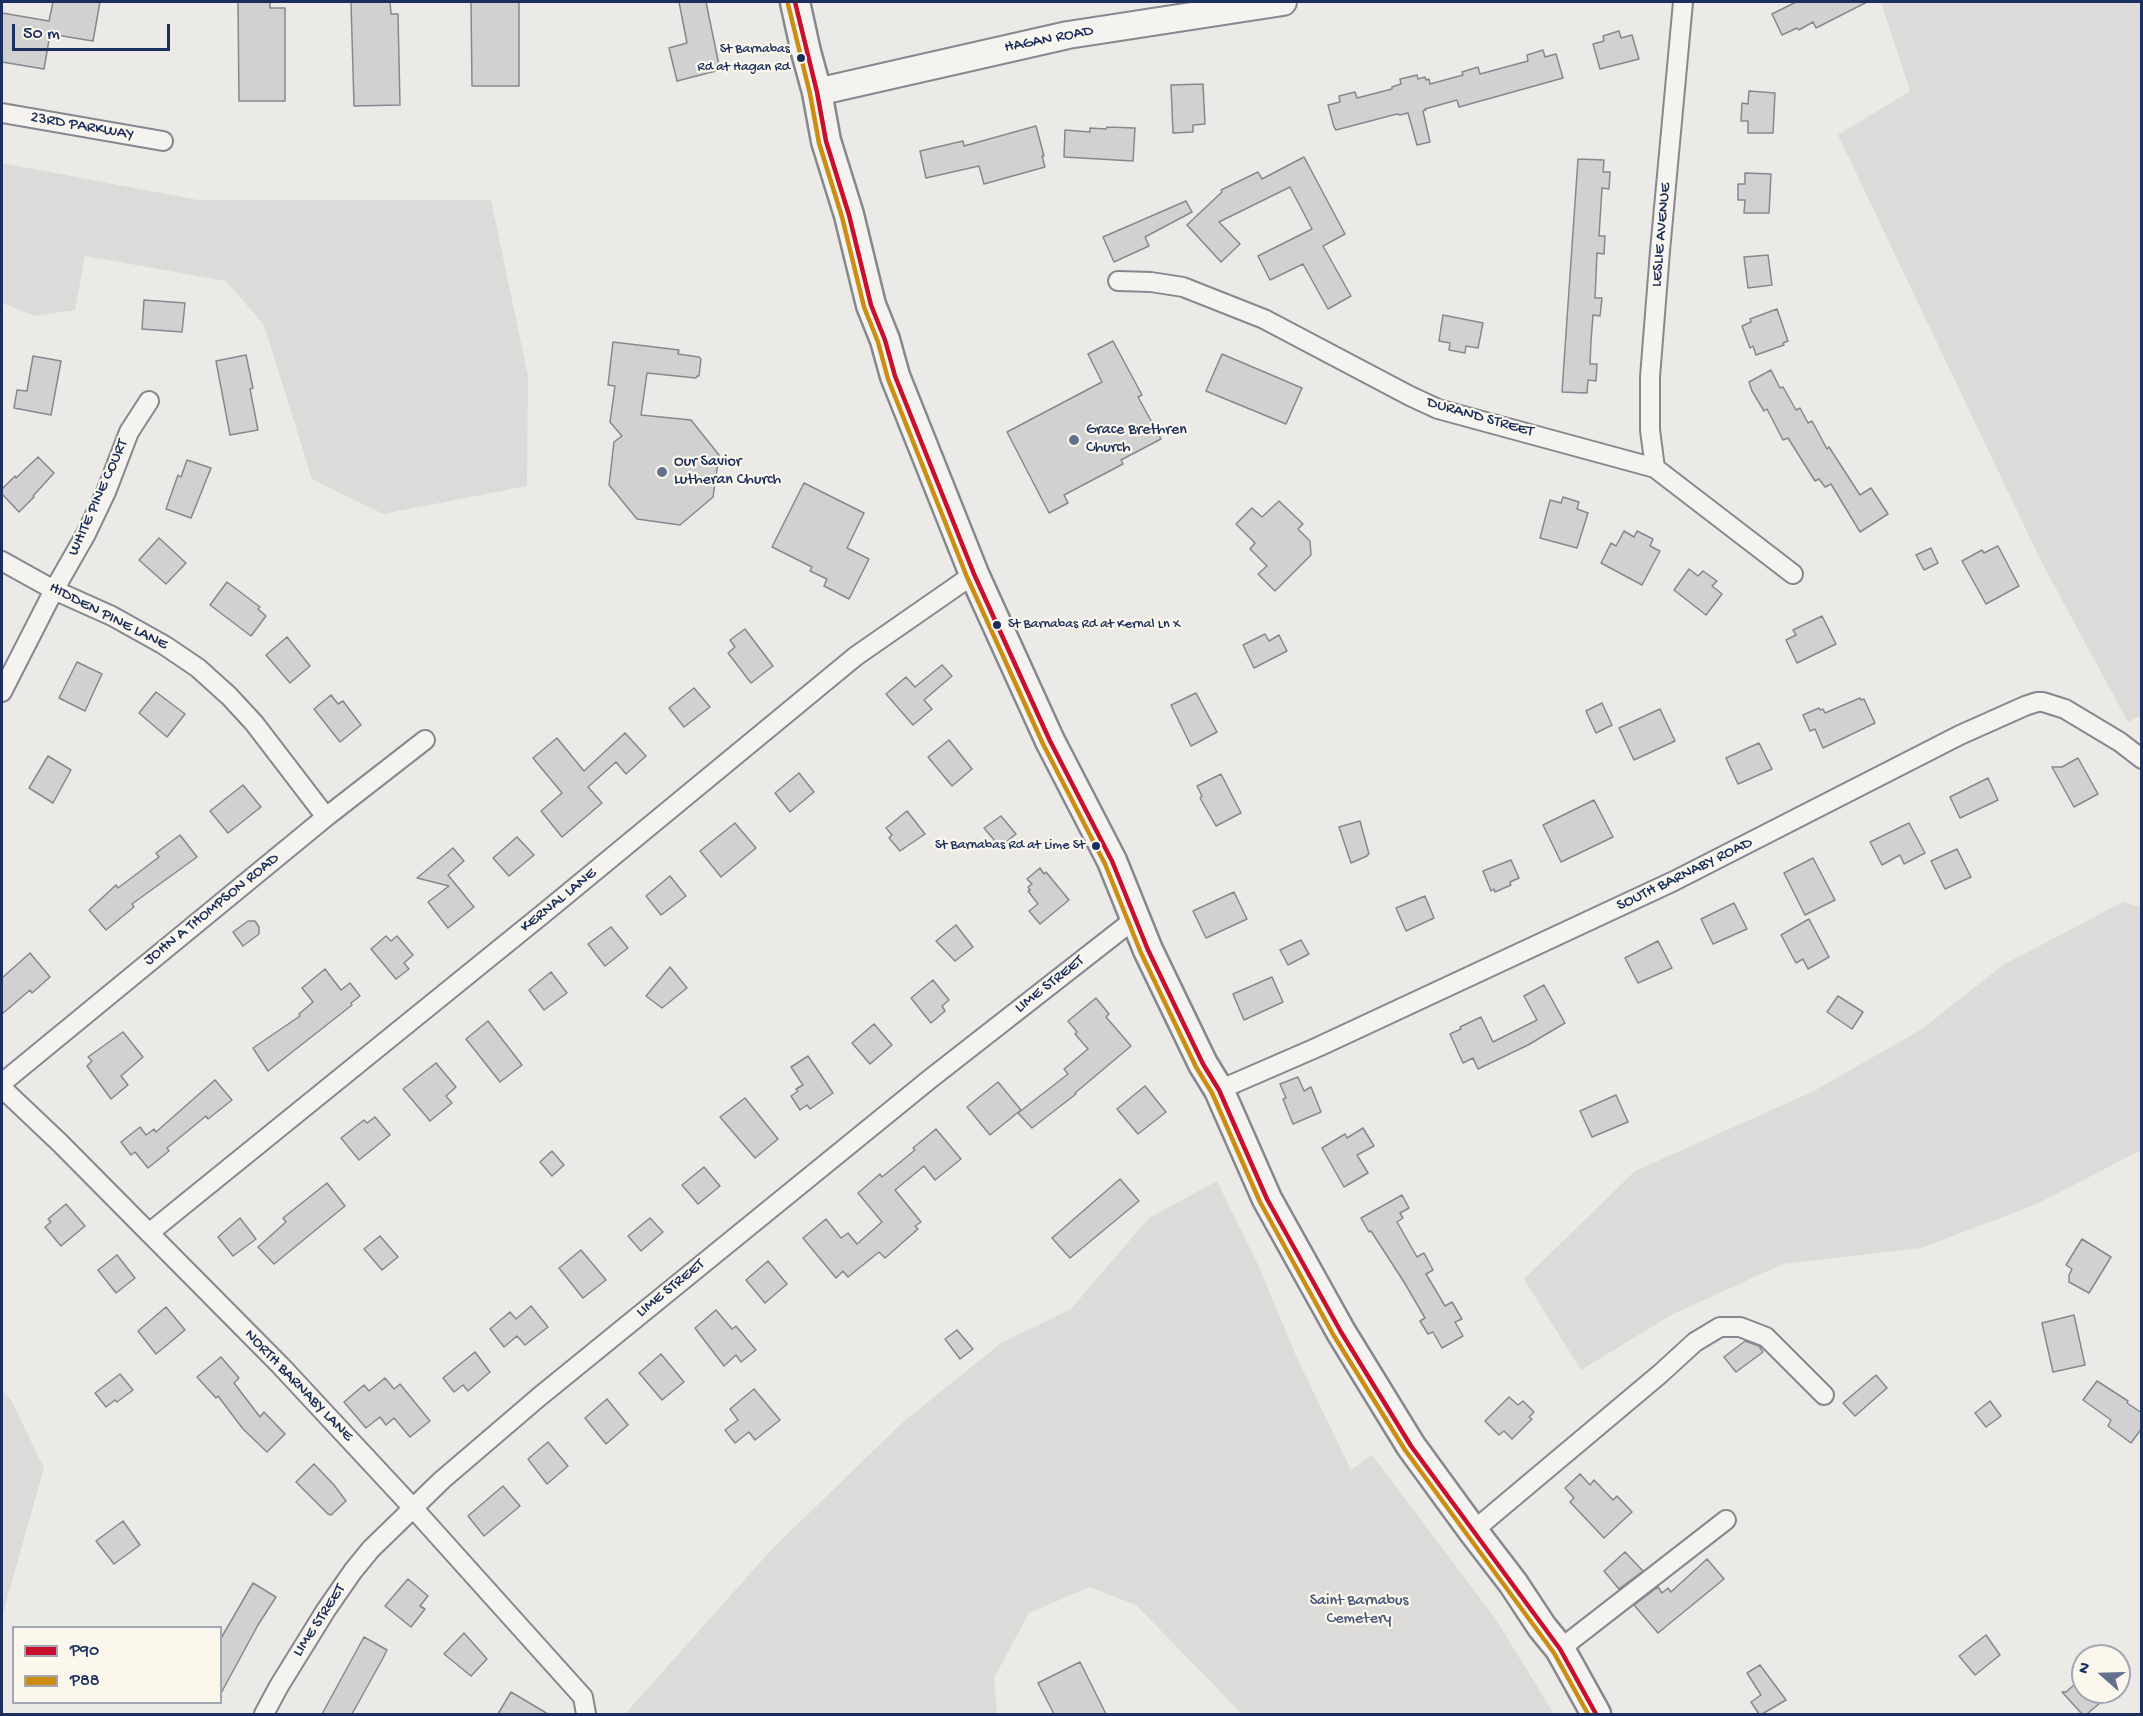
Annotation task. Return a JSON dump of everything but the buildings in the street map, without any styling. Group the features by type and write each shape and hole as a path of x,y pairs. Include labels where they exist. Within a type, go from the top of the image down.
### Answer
{"main road":[{"path":"795,2 817,92 826,141 871,305 885,339 895,376 974,573 1050,741 1112,861 1148,950 1203,1064 1219,1090 1268,1199 1341,1332 1411,1446 1560,1649 1596,1714"}],"street":[{"name":"HAGAN ROAD","path":"817,92 1068,35 1250,4 1283,2"},
{"name":"LESLIE AVENUE","path":"1655,468 1650,430 1650,377 1683,2"},
{"name":"23RD PARKWAY","path":"2,113 163,141"},
{"name":"DURAND STREET","path":"1118,281 1151,282 1183,287 1264,320 1438,409 1655,468 1793,574"},
{"name":"WHITE PINE COURT","path":"2,692 54,590 86,534 129,432 149,401"},
{"name":"HIDDEN PINE LANE","path":"2,561 54,590 112,616 198,668 254,723 326,817"},
{"name":"KERNAL LANE","path":"148,1233 549,909 856,656 974,573"},
{"name":"SOUTH BARNABY ROAD","path":"1219,1090 1318,1047 1674,881 1960,735 2025,706 2043,702 2065,710 2137,750"},
{"name":"JOHN A THOMPSON ROAD","path":"2,1083 326,817 424,740"},
{"name":"LIME STREET","path":"264,1714 326,1610 353,1571 371,1549 442,1480 539,1397 930,1079 1136,918"},
{"name":"NORTH BARNABY LANE","path":"2,1088 60,1143 280,1365 414,1509 585,1706"},
{"path":"1473,1531 1695,1342 1720,1328 1740,1327 1766,1337 1824,1395"},
{"path":"1560,1649 1726,1520"}],"green space":[{"path":"1881,2 2141,2 2142,715 2128,722 2042,563 1838,135 1910,91"},
{"path":"2,163 198,200 491,200 528,376 527,486 383,514 312,479 264,325 226,281 85,256 75,310 35,316 2,303"},
{"path":"2123,902 2141,907 2141,1150 2037,1204 1921,1248 1783,1264 1673,1314 1581,1370 1524,1279 1635,1171 1812,1092 1922,1029 2003,965"},
{"name":"Saint Barnabus Cemetery","path":"1217,1181 1259,1267 1297,1358 1351,1470 1372,1455 1495,1618 1554,1714 1242,1714 1136,1605 1090,1587 1029,1613 994,1678 997,1714 625,1714 772,1549 902,1423 1001,1343 1071,1309 1149,1218"},
{"path":"2,1390 11,1400 44,1468 2,1617"}],"transit line":[{"name":"P90","path":"795,2 817,92 826,141 849,215 871,305 885,340 895,376 974,574 1050,741 1112,861 1148,950 1203,1064 1219,1090 1267,1199 1341,1332 1411,1446 1560,1649 1596,1714"},
{"name":"P88","path":"788,4 810,94 819,143 842,217 864,307 878,342 888,379 967,577 1043,744 1105,864 1141,953 1196,1067 1212,1093 1260,1202 1334,1336 1405,1450 1554,1653 1588,1714"}],"place":[{"name":"St Barnabas Rd at Hagan Rd","path":"801,58"},
{"name":"Grace Brethren Church","path":"1074,440"},
{"name":"Our Savior Lutheran Church","path":"662,472"},
{"name":"St Barnabas Rd at Kernal Ln X","path":"997,625"},
{"name":"St Barnabas Rd at Lime St","path":"1096,846"}]}
